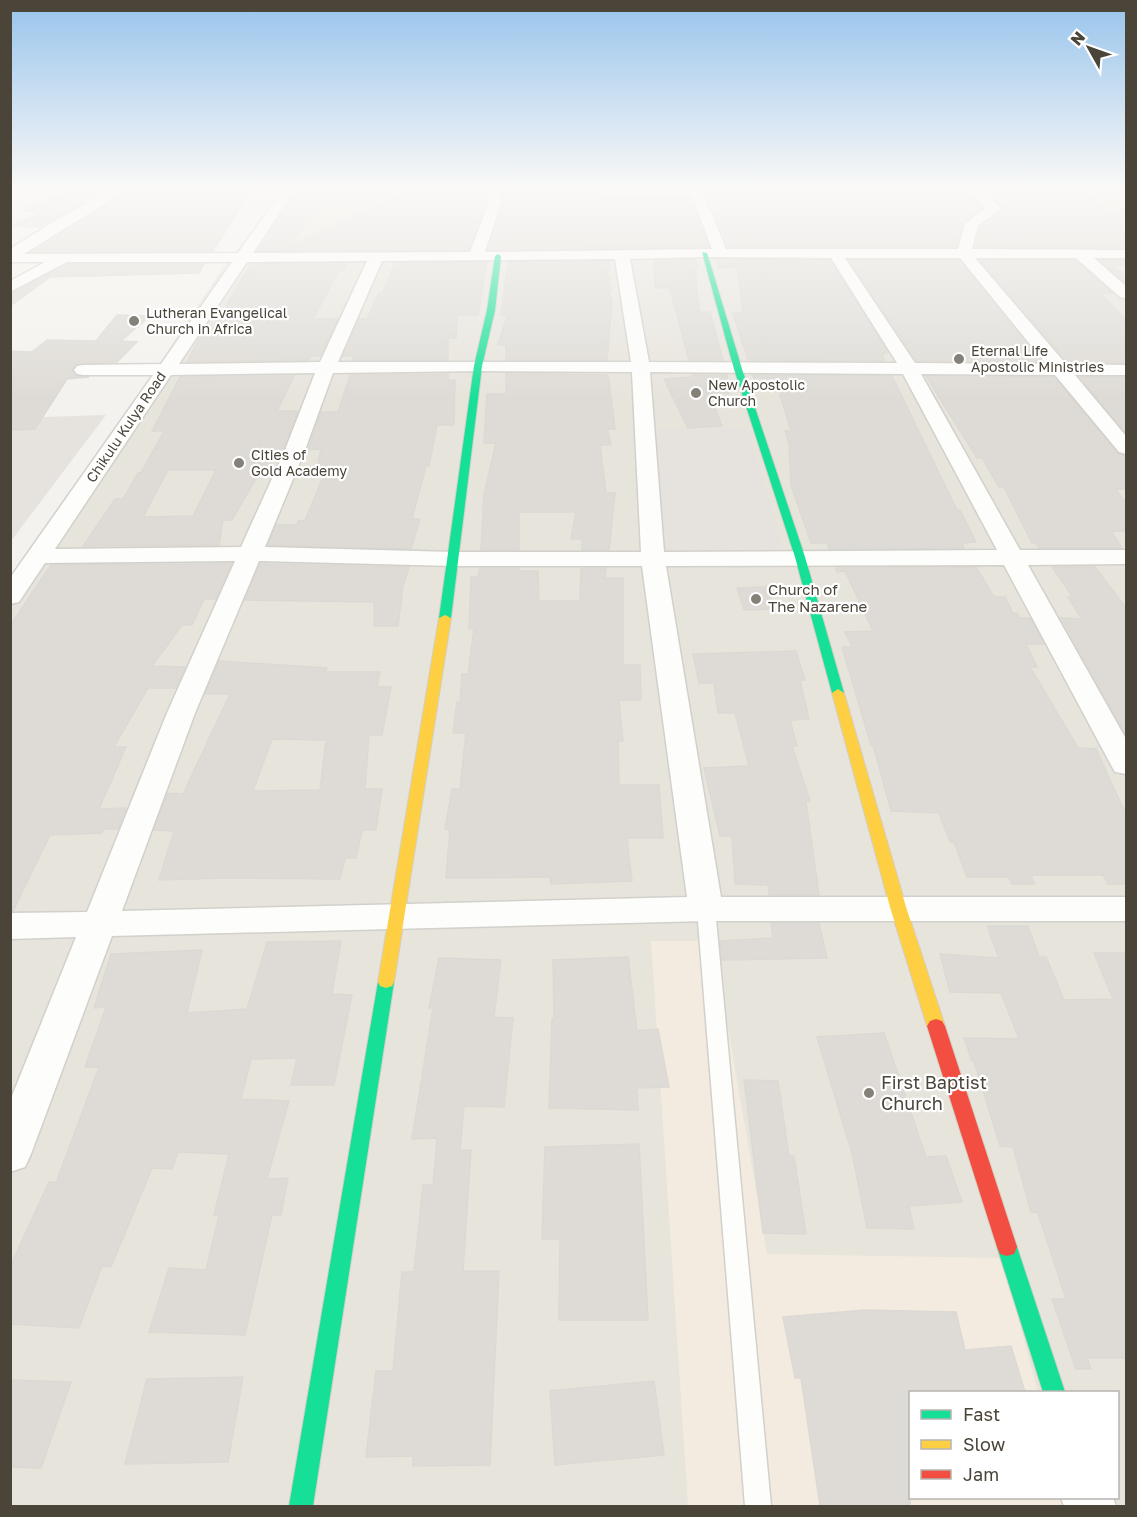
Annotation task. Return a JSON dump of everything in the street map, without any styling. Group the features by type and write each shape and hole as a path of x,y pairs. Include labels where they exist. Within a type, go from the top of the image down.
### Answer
{"street":[{"path":"58,259 101,259"},
{"path":"10,287 64,259"},
{"name":"Chikulu Kulya Road","path":"10,597 242,259"},
{"path":"10,1154 181,713 295,450 326,368 375,259"},
{"path":"301,1506 454,559 478,366 491,310 498,259"},
{"path":"623,259 641,367 653,559 706,909"},
{"path":"706,259 738,369 800,557 898,907 1054,1391"},
{"path":"839,259 909,368 1126,765"},
{"path":"968,259 1126,448"},
{"path":"1086,259 1126,294"},
{"path":"83,370 478,366 1126,370"},
{"path":"39,556 250,554 454,559 1126,557"},
{"path":"10,926 706,909 898,907 1126,909"}],"lane":[{"path":"706,909 758,1506"}],"shaded area":[{"path":"229,259 1126,259 1126,1506 11,1506 11,587"},
{"path":"106,415 11,541 11,418"},
{"path":"748,428 783,550 666,551 649,429"},
{"path":"651,941 713,941 767,1254 1002,1258 1038,1391 909,1391 909,1499 1067,1499 1069,1506 688,1506"}],"building":[{"path":"695,259 698,268 695,268 699,312 710,312 723,360 689,360 670,288 655,288 655,261"},
{"path":"716,259 830,260 888,352 882,355 885,361 748,360 733,313 743,313 737,267 719,268"},
{"path":"849,260 959,260 1041,362 916,361"},
{"path":"980,260 1075,260 1112,293 1100,293 1126,320 1126,363 1067,362"},
{"path":"1100,260 1126,260 1126,265 1114,265 1126,278 1126,283"},
{"path":"608,261 610,270 607,270 612,290 609,290 612,301 607,360 506,360 506,345 498,345 507,316 501,315 508,262"},
{"path":"487,262 478,315 457,315 456,338 448,338 448,360 353,360 354,356 343,356 359,319 367,319 378,294 382,294 395,263"},
{"path":"347,263 344,270 339,270 313,319 338,319 320,356 311,356 309,360 187,362 200,337 208,337 251,264"},
{"path":"68,264 204,264 199,273 50,277 10,306 10,294"},
{"path":"117,315 150,316 121,341 137,342 117,362 75,365 72,370 75,375 89,377 67,379 35,429 10,430 10,351 32,352 47,340 96,341"},
{"path":"506,373 608,375 615,429 607,429 611,445 600,445 606,493 615,493 609,550 582,550 582,539 571,539 576,512 519,512 519,550 481,550 484,494 496,443 484,443 487,394 506,394"},
{"path":"448,374 448,380 455,380 454,425 437,425 429,466 426,466 412,519 420,519 411,549 268,545 276,525 297,525 298,521 305,520 328,466 317,467 321,449 308,450 321,412 338,412 350,375"},
{"path":"692,375 727,375 730,393 709,393 722,426 688,428 664,379 693,377"},
{"path":"752,375 892,376 957,510 960,510 976,542 962,543 964,548 829,549 827,543 811,543 791,485 789,443 785,431 791,431 775,378 754,378"},
{"path":"294,376 277,411 298,411 283,449 275,455 269,470 261,470 232,520 223,520 219,545 83,546 115,499 123,499 138,473 141,473 164,431 152,431 180,377","holes":["168,470 216,470 193,516 143,517"]},
{"path":"926,376 1054,377 1117,453 1126,456 1126,489 1116,489 1126,504 1126,531 1111,531 1122,548 1039,548 1036,543 1032,543 1004,487 999,487 982,458 977,458"},
{"path":"1080,377 1126,377 1126,433"},
{"path":"231,564 216,599 204,599 192,625 182,625 152,666 185,667 176,688 148,688 114,747 126,747 99,809 126,808 118,829 103,829 102,833 50,835 13,911 10,911 10,626 51,565"},
{"path":"260,564 409,567 403,586 398,626 374,626 374,602 245,600"},
{"path":"976,567 994,597 1005,597 1013,613 1017,613 1020,618 1030,618 1044,644 1026,644 1037,667 1030,667 1078,748 1096,749 1126,815 1126,884 1108,884 1103,875 1031,875 1035,884 1012,884 1009,877 967,877 954,842 950,842 939,813 891,811 842,647 852,647 845,632 873,631 845,571 837,572 836,568"},
{"path":"1052,567 1095,567 1126,608 1126,735 1061,618 1082,619 1068,597 1073,597"},
{"path":"480,568 519,568 519,571 538,571 539,601 580,601 581,568 606,568 605,578 623,578 623,665 640,665 641,700 619,700 623,741 618,741 619,785 659,785 663,838 627,838 632,881 551,884 550,877 446,878 450,830 445,829 452,789 460,789 466,733 453,733 457,702 460,702 462,674 468,674 474,629 469,629 471,577 478,577"},
{"name":"Church of The Nazarene","path":"767,587 774,609 744,610 737,588"},
{"path":"796,651 805,680 800,680 809,719 790,720 797,746 792,746 810,801 806,801 819,895 769,895 768,885 735,884 732,836 720,836 704,768 749,766 735,713 718,713 714,683 699,683 693,654"},
{"path":"219,661 327,668 325,672 380,672 377,687 391,687 382,735 369,735 365,789 382,789 376,830 362,830 356,858 345,858 340,879 159,880 174,831 154,830 168,793 183,794 230,694 205,694","holes":["272,739 326,740 320,790 253,791"]},
{"path":"771,923 819,923 827,958 722,960 720,941 773,938"},
{"path":"987,926 1028,926 1039,957 1046,957 1064,1000 1113,999 1094,953 1126,953 1126,1358 1087,1358 1091,1369 1076,1369 1052,1299 1066,1299 1038,1213 1031,1212 1013,1147 1000,1146 974,1061 972,1061 964,1038 1019,1039 1001,993 950,992 940,954 999,958"},
{"path":"341,941 332,994 352,995 334,1085 291,1085 297,1058 251,1059 241,1099 289,1101 267,1179 288,1178 281,1215 272,1215 245,1335 149,1332 169,1268 206,1270 219,1215 214,1215 229,1154 178,1152 172,1169 152,1168 111,1267 102,1266 79,1328 10,1324 10,1267 49,1182 56,1183 99,1067 85,1067 106,1007 94,1008 111,954 202,950 187,1013 247,1009 267,942"},
{"path":"628,957 637,1031 658,1029 669,1087 637,1088 638,1110 549,1108 552,1019 554,1019 553,960"},
{"path":"439,958 501,960 494,1017 513,1018 504,1107 464,1106 460,1151 471,1150 463,1271 499,1271 490,1465 413,1466 413,1456 366,1457 376,1371 393,1371 402,1272 414,1272 423,1185 433,1185 437,1138 412,1139 433,1008 429,1008"},
{"path":"884,1033 926,1157 946,1156 962,1202 909,1206 914,1229 867,1228 852,1153 817,1037"},
{"path":"744,1080 778,1081 789,1156 794,1156 806,1234 763,1233"},
{"path":"639,1144 648,1320 559,1320 560,1239 542,1239 545,1147"},
{"path":"865,1310 956,1312 965,1350 1011,1346 1025,1391 909,1391 910,1506 820,1506 801,1378 795,1378 783,1317"},
{"path":"243,1377 228,1462 125,1464 147,1379"},
{"path":"10,1380 71,1382 41,1468 10,1467"},
{"path":"654,1381 664,1455 555,1465 550,1391"}],"traffic: fast":[{"path":"445,618 478,366 491,310 498,259"},
{"path":"706,259 738,369 800,557 838,693"},
{"path":"301,1506 386,982"},
{"path":"1007,1247 1054,1391"}],"traffic: slow":[{"path":"386,982 445,618"},
{"path":"838,693 898,907 936,1026"}],"traffic: jam":[{"path":"936,1026 1007,1247"}],"place":[{"name":"Lutheran Evangelical Church in Africa","path":"134,321"},
{"name":"Eternal Life Apostolic Ministries","path":"959,359"},
{"name":"New Apostolic Church","path":"696,393"},
{"name":"Cities of Gold Academy","path":"239,463"},
{"name":"Church of The Nazarene","path":"756,599"},
{"name":"First Baptist Church","path":"869,1093"}]}
